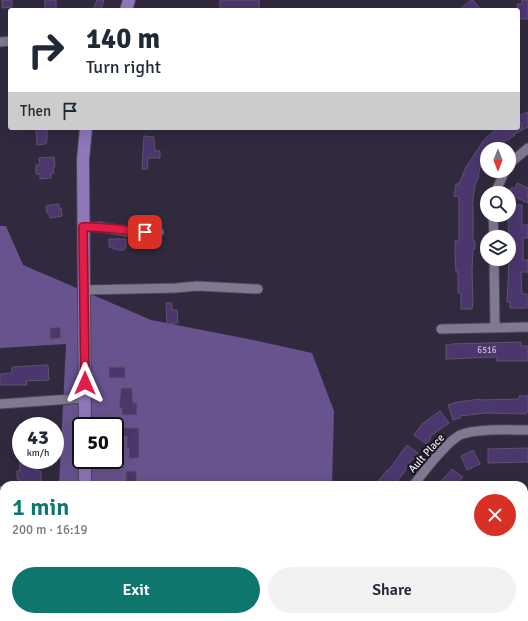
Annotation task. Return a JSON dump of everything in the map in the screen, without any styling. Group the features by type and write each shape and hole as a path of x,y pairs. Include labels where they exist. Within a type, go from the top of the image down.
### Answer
{"main road":[{"path":"85,417 83,160 86,130"},
{"path":"85,469 86,481"}],"street":[{"path":"516,157 528,148"},
{"path":"83,227 100,227 132,232 159,232"},
{"path":"494,266 495,328"},
{"path":"84,290 176,288 197,286 258,289"},
{"path":"441,329 528,327"},
{"path":"0,404 85,398"},
{"name":"Ault Place","path":"417,481 448,444 460,435 477,431 528,430"},
{"path":"0,491 0,527"}],"shaded area":[{"path":"0,226 6,226 23,265 151,320 312,353 334,411 332,481 59,481 60,469 64,469 64,417 62,417 66,344 0,348"}],"building":[{"path":"2,0 12,0 12,7 2,8"},
{"path":"45,0 56,0 56,8 45,8"},
{"path":"97,0 104,0 102,8 94,8"},
{"path":"220,0 259,0 259,8 220,8"},
{"path":"473,0 479,8 461,8"},
{"path":"522,0 528,0 528,19 520,19 520,8 517,8 517,4 522,4"},
{"path":"528,112 528,127 514,134 515,135 504,142 483,142 495,130 520,130 520,128 522,128 520,115"},
{"path":"36,130 47,130 46,144 37,145"},
{"path":"144,136 154,137 155,151 160,151 160,158 148,158 147,169 142,169"},
{"path":"480,146 479,176 475,185 472,206 473,241 475,241 475,249 473,249 472,309 461,309 461,293 458,293 458,272 456,272 455,255 455,241 459,241 459,197 454,196 456,184 459,184 466,167"},
{"path":"54,157 55,167 53,167 54,173 51,173 51,178 40,179 40,174 36,174 36,165 40,165 39,158"},
{"path":"517,183 528,188 528,203 516,197"},
{"path":"59,204 59,209 61,208 62,216 50,218 49,213 47,213 46,206"},
{"path":"516,205 522,205 522,225 528,225 528,238 523,238 523,260 528,260 528,272 521,272 522,294 527,294 527,308 510,308 510,302 507,302 509,266 516,266 516,230 508,230 508,222 516,222"},
{"path":"109,239 126,239 126,248 124,248 124,250 117,250 113,249 113,247 109,247"},
{"path":"166,303 172,303 172,310 177,310 178,323 167,324"},
{"path":"60,327 61,338 50,339 50,328"},
{"path":"521,342 521,346 528,346 528,361 497,361 497,357 446,359 446,345"},
{"path":"48,365 49,380 26,381 27,385 0,385 0,374 12,373 12,367"},
{"path":"109,367 125,367 125,378 109,378"},
{"path":"121,388 132,388 133,403 137,403 137,415 122,415 122,408 119,408"},
{"path":"519,396 528,396 528,412 526,412 526,414 486,413 460,416 460,418 453,420 448,405 480,399 519,399"},
{"path":"440,411 449,423 429,437 431,438 426,444 414,435 422,424"},
{"path":"124,428 139,428 139,458 129,458 127,436 124,436"},
{"path":"407,445 419,454 415,459 413,458 397,481 378,481 387,470 388,471"},
{"path":"528,448 528,462 488,463 488,449"},
{"path":"473,450 480,464 467,470 461,456"},
{"path":"20,469 37,469 37,471 41,471 41,481 19,481 19,479 17,479 17,471 20,471"},
{"path":"452,469 463,477 460,481 442,481"},
{"path":"126,471 136,471 137,481 126,481"}],"route":[{"path":"85,383 83,227 100,227 132,232 145,232"}]}
